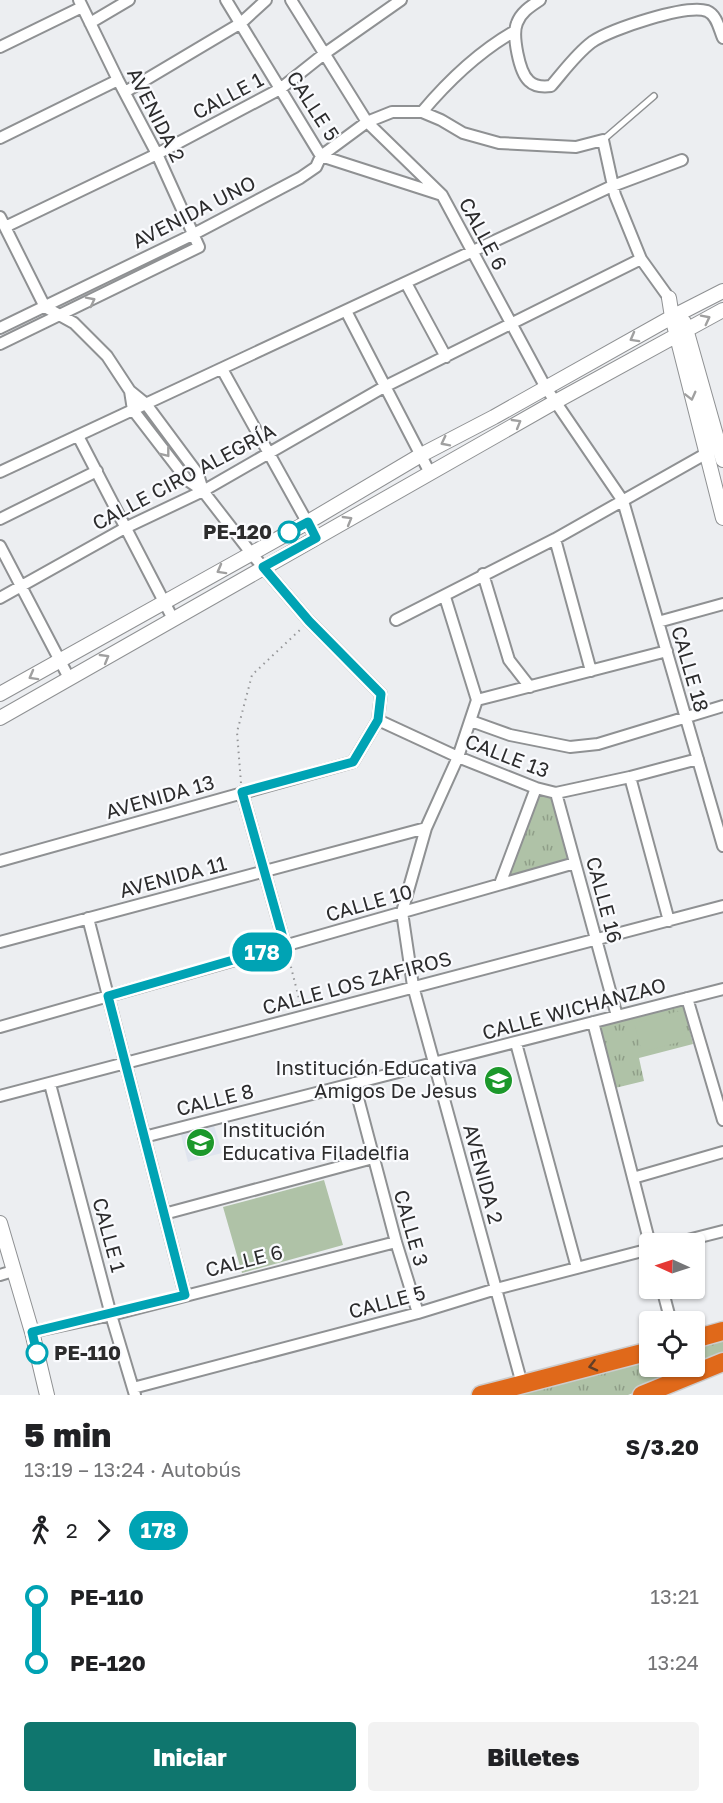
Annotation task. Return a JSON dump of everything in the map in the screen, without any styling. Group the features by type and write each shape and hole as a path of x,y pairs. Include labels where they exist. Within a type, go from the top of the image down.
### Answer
{"highway":[{"path":"705,1336 723,1331"},
{"path":"481,1395 639,1354"},
{"path":"642,1395 723,1362"}],"street":[{"path":"90,23 129,0"},
{"name":"CALLE 5","path":"226,0 321,156 442,195"},
{"path":"125,92 241,23 266,0"},
{"name":"CALLE 6","path":"291,0 367,122 442,195 546,388 623,501"},
{"name":"CALLE 1","path":"157,154 280,89 324,54 401,0"},
{"path":"540,0 521,15 515,31 516,47 524,74 528,81 541,87 551,86 582,50 601,37 619,28 669,14 690,10 707,11 714,15 723,38"},
{"path":"0,47 81,3"},
{"name":"AVENIDA 2","path":"81,3 157,154 199,247"},
{"path":"396,620 555,539 706,455 722,450 676,314 669,298 641,259 614,186 603,140 576,147 487,141 463,133 422,112 469,62 515,31"},
{"path":"0,138 118,80"},
{"name":"AVENIDA UNO","path":"0,328 192,235 300,178 316,167 321,156 367,122 392,112 422,112"},
{"path":"157,154 3,222 45,307 74,323 107,356 130,391 146,404 198,474 203,491"},
{"path":"0,472 614,186 682,160"},
{"name":"AVENIDA UNO","path":"0,344 199,247"},
{"name":"CALLE CIRO ALEGRÍA","path":"0,598 125,528 203,491 384,387 641,259"},
{"path":"406,283 446,357"},
{"path":"0,694 308,522 421,455 546,388 676,314 723,291"},
{"path":"0,718 555,402 723,310"},
{"path":"346,311 430,473"},
{"path":"681,331 706,455 723,518"},
{"path":"222,369 316,538"},
{"path":"130,391 133,410 187,480 203,491 251,554 309,621 381,694 378,720"},
{"path":"78,436 173,619"},
{"path":"0,519 97,471"},
{"name":"CALLE 18","path":"623,501 723,846"},
{"path":"555,539 591,671"},
{"path":"0,546 69,678"},
{"path":"483,574 509,660 530,687"},
{"path":"445,597 477,700 667,651"},
{"path":"658,622 723,604"},
{"name":"AVENIDA 2","path":"477,700 458,757 426,828 402,912 413,987 522,1384"},
{"path":"471,721 510,735 570,747 598,744 723,706"},
{"name":"CALLE 13","path":"378,720 458,757 556,794 698,759"},
{"name":"AVENIDA 13","path":"0,861 353,762 378,720"},
{"path":"630,777 669,921"},
{"path":"500,884 536,788"},
{"path":"242,792 285,945"},
{"name":"CALLE 16","path":"556,794 617,1016"},
{"name":"AVENIDA 11","path":"0,942 426,828"},
{"name":"CALLE 10","path":"0,1027 575,863"},
{"name":"CALLE LOS ZAFIROS","path":"0,1096 723,906"},
{"path":"88,918 185,1295"},
{"name":"CALLE WICHANZAO","path":"434,1064 723,989"},
{"path":"687,998 723,1120"},
{"path":"594,1022 647,1233"},
{"path":"516,1043 577,1268"},
{"name":"CALLE 8","path":"144,1137 434,1064"},
{"name":"CALLE 3","path":"354,1083 396,1242 418,1313"},
{"name":"CALLE 1","path":"50,1084 134,1392"},
{"path":"633,1178 723,1152"},
{"path":"164,1214 373,1158"},
{"path":"0,1222 6,1273 32,1332 47,1395"},
{"path":"705,1236 723,1231"},
{"name":"CALLE 6","path":"32,1332 396,1242"},
{"name":"CALLE 5","path":"134,1392 418,1313 495,1289 639,1252"}],"lane":[{"path":"603,140 654,96"}],"path":[{"path":"242,792 237,732 252,675 309,621"},
{"path":"285,945 303,1016"}],"shaded area":[{"name":"Institución Educativa Filadelfia","path":"213,1122 222,1153 188,1162 180,1131"}],"green space":[{"path":"536,788 556,793 575,863 500,884"},
{"path":"683,1003 693,1044 639,1058 644,1081 615,1088 599,1025"},
{"path":"679,1011 687,1040 642,1052 634,1023"},
{"path":"324,1180 343,1245 242,1273 223,1207"},
{"path":"723,1338 723,1357 705,1364 705,1343"},
{"path":"639,1361 639,1377 673,1377 628,1395 512,1395"}],"bus line":[{"name":"178","path":"37,1353 32,1332 185,1295 108,996 285,945 242,792 353,762 378,720 381,694 309,621 263,567 316,538 308,522 289,532"}],"place":[{"name":"PE-120","path":"289,532"},
{"name":"Institución Educativa Amigos De Jesus","path":"498,1080"},
{"name":"Institución Educativa Filadelfia","path":"201,1142"},
{"name":"PE-110","path":"37,1353"}]}
